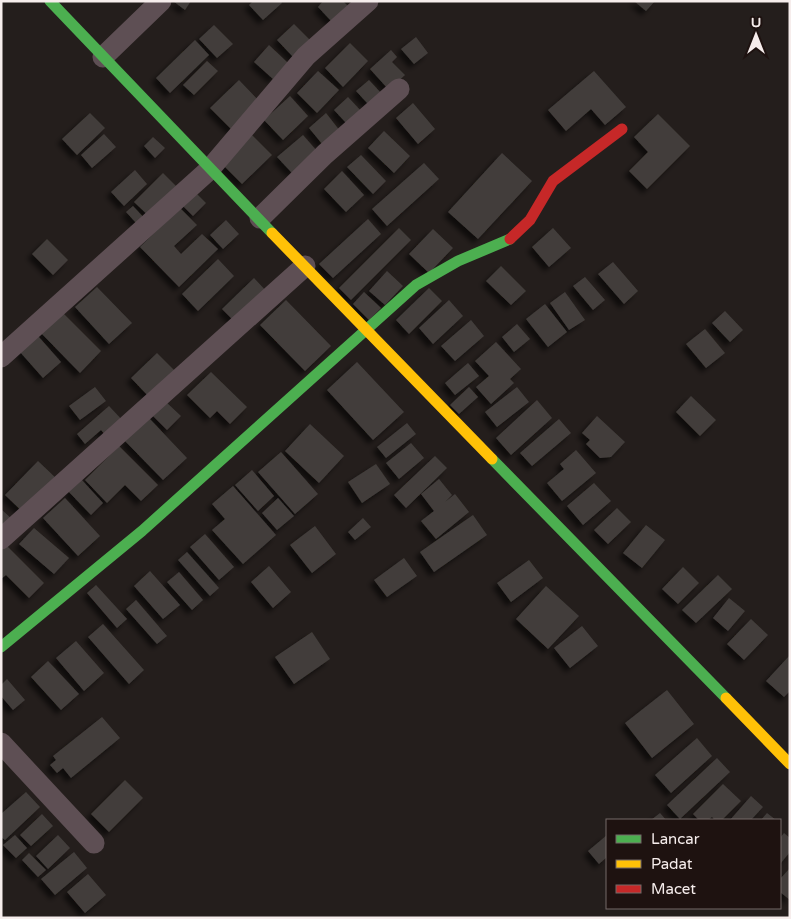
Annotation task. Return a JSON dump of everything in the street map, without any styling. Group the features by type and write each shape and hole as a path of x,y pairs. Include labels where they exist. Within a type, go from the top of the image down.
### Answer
{"street":[{"path":"50,1 209,170 260,218 364,331 790,764"},
{"path":"103,57 161,1"},
{"path":"1,357 209,170 306,56 368,1"},
{"path":"260,218 325,154 398,89"},
{"path":"1,647 142,531 416,285 458,261 514,238 530,220 553,181 622,129"},
{"path":"1,539 305,266"},
{"path":"1,743 94,842"}],"building":[{"path":"173,1 191,1 185,10"},
{"path":"253,1 281,1 282,3 263,20 249,5"},
{"path":"323,1 343,1 349,7 333,23 318,7"},
{"path":"634,1 655,1 646,11"},
{"path":"294,24 313,43 295,59 277,40"},
{"path":"214,25 233,44 217,58 199,39"},
{"path":"416,37 428,53 414,64 401,49"},
{"path":"195,40 209,55 170,93 156,78"},
{"path":"350,43 368,61 343,87 325,68"},
{"path":"269,45 288,63 273,79 254,62"},
{"path":"391,50 397,57 392,62 405,75 389,90 370,69"},
{"path":"207,61 218,71 194,95 183,85"},
{"path":"318,71 339,90 317,113 297,93"},
{"path":"594,71 626,107 605,125 591,109 566,131 548,110"},
{"path":"239,80 261,103 233,131 210,108"},
{"path":"369,80 381,93 369,105 356,91"},
{"path":"290,96 308,116 283,140 264,120"},
{"path":"348,97 362,112 348,125 334,110"},
{"path":"413,103 435,129 418,144 396,118"},
{"path":"90,113 105,128 77,155 62,139"},
{"path":"326,113 340,131 323,145 309,128"},
{"path":"658,114 690,146 647,189 629,171 648,152 634,137"},
{"path":"384,131 410,156 394,173 368,148"},
{"path":"104,134 116,147 92,168 81,155"},
{"path":"251,134 272,155 242,184 221,163"},
{"path":"303,135 317,151 292,173 277,157"},
{"path":"153,137 165,148 155,158 144,146"},
{"path":"502,153 532,181 478,239 448,212"},
{"path":"361,155 386,181 373,194 347,167"},
{"path":"424,163 439,179 387,226 372,209"},
{"path":"135,170 147,184 124,206 111,192"},
{"path":"342,171 364,195 346,212 324,189"},
{"path":"163,173 181,191 152,219 134,202"},
{"path":"196,193 206,203 193,216 183,206"},
{"path":"133,206 146,220 139,226 126,212"},
{"path":"180,208 197,225 174,246 181,254 202,234 218,249 179,287 140,247"},
{"path":"368,219 381,234 333,278 319,264"},
{"path":"226,220 239,234 223,249 210,235"},
{"path":"399,228 411,240 351,300 339,288"},
{"path":"553,228 571,248 549,267 532,247"},
{"path":"433,229 453,248 429,273 409,254"},
{"path":"47,239 68,260 53,275 32,254"},
{"path":"218,259 234,276 198,311 182,294"},
{"path":"613,262 638,291 624,304 598,274"},
{"path":"501,266 526,291 511,305 486,281"},
{"path":"387,271 403,286 385,305 369,291"},
{"path":"585,277 605,300 593,310 573,286"},
{"path":"254,278 268,293 236,323 222,309"},
{"path":"97,287 132,323 109,344 75,307"},
{"path":"429,288 442,301 409,334 396,320"},
{"path":"364,292 381,308 369,320 353,304"},
{"path":"565,292 585,320 569,330 550,303"},
{"path":"286,300 331,346 305,371 260,325"},
{"path":"449,300 463,316 433,344 419,328"},
{"path":"545,304 567,332 548,347 526,319"},
{"path":"725,311 743,330 730,342 712,323"},
{"path":"62,312 101,351 80,373 41,333"},
{"path":"471,320 484,336 455,361 441,346"},
{"path":"517,324 530,339 514,352 502,337"},
{"path":"705,329 725,353 706,368 686,344"},
{"path":"38,336 61,362 43,378 20,352"},
{"path":"496,342 521,369 510,379 514,383 491,404 476,387 489,376 475,361"},
{"path":"157,353 178,374 152,400 131,378"},
{"path":"357,362 404,412 373,440 327,390"},
{"path":"468,363 479,376 455,395 445,383"},
{"path":"211,372 247,407 230,424 217,411 210,418 187,395"},
{"path":"95,387 106,401 80,420 69,406"},
{"path":"469,387 478,397 459,414 450,405"},
{"path":"517,387 529,402 497,427 485,412"},
{"path":"691,396 716,420 700,436 676,412"},
{"path":"537,400 552,418 511,455 496,438"},
{"path":"166,402 181,416 167,430 152,415"},
{"path":"109,406 124,422 107,437 101,430 85,444 77,434"},
{"path":"597,416 625,442 611,457 600,458 586,444 590,440 582,433"},
{"path":"149,418 187,458 163,480 125,441"},
{"path":"559,419 571,433 532,466 520,453"},
{"path":"407,423 416,434 386,458 377,447"},
{"path":"310,424 344,456 319,483 285,451"},
{"path":"411,443 424,458 399,479 386,463"},
{"path":"119,446 158,485 141,501 125,485 107,503 85,480"},
{"path":"576,450 596,473 562,501 547,483 564,469 560,464"},
{"path":"281,452 318,494 295,514 258,472"},
{"path":"435,456 447,468 406,508 394,495"},
{"path":"38,461 59,481 26,515 5,495"},
{"path":"376,464 390,484 362,503 348,482"},
{"path":"252,470 274,496 258,511 235,485"},
{"path":"81,479 103,503 91,515 68,491"},
{"path":"439,479 452,495 445,502 455,494 469,512 436,539 421,521 434,511 421,494"},
{"path":"594,483 611,501 583,525 567,506"},
{"path":"233,486 276,535 243,564 212,530 225,519 212,504"},
{"path":"65,498 100,536 78,556 43,518"},
{"path":"278,498 294,516 277,530 262,513"},
{"path":"617,508 631,522 608,544 594,530"},
{"path":"1,509 13,520 1,532"},
{"path":"473,515 487,535 434,572 420,552"},
{"path":"363,518 371,527 355,540 348,532"},
{"path":"646,525 665,540 642,568 623,553"},
{"path":"315,526 336,554 312,573 290,545"},
{"path":"34,528 69,558 54,574 19,544"},
{"path":"205,534 234,567 219,580 190,547"},
{"path":"4,543 44,583 29,598 6,575 1,579 1,545"},
{"path":"187,552 219,588 210,596 178,560"},
{"path":"404,558 417,576 387,597 374,580"},
{"path":"529,560 543,578 511,602 497,583"},
{"path":"269,566 291,592 273,608 251,582"},
{"path":"683,567 699,583 678,604 662,589"},
{"path":"150,571 180,605 163,619 134,586"},
{"path":"179,572 203,600 192,610 167,582"},
{"path":"718,575 732,589 696,623 682,610"},
{"path":"96,585 127,619 117,628 87,593"},
{"path":"546,586 579,616 548,649 516,619"},
{"path":"729,598 745,611 728,631 713,618"},
{"path":"136,600 167,636 157,644 126,609"},
{"path":"751,619 768,635 744,660 727,644"},
{"path":"103,624 144,670 129,684 88,637"},
{"path":"582,626 598,646 570,668 554,648"},
{"path":"312,632 330,659 294,684 275,657"},
{"path":"76,641 104,673 84,691 56,658"},
{"path":"790,655 790,691 784,697 766,681"},
{"path":"48,661 79,694 61,710 31,677"},
{"path":"7,679 25,700 13,710 1,696 1,685"},
{"path":"667,690 694,724 652,758 625,723"},
{"path":"102,717 120,738 71,778 63,768 57,773 50,765 56,760 53,756"},
{"path":"697,738 712,756 671,793 655,775"},
{"path":"717,758 730,772 680,819 667,805"},
{"path":"125,780 143,798 109,832 91,814"},
{"path":"723,784 741,801 723,819 714,819 712,817 709,819 698,819 693,814"},
{"path":"26,792 40,807 5,840 1,837 1,814"},
{"path":"751,796 763,807 752,819 731,819"},
{"path":"660,813 665,819 652,819"},
{"path":"767,813 775,819 762,819"},
{"path":"42,814 53,826 31,846 20,835"},
{"path":"784,833 790,838 790,852 781,863 781,837"},
{"path":"15,835 27,848 16,858 3,845"},
{"path":"58,835 70,848 48,869 36,856"},
{"path":"606,836 606,858 599,864 588,851"},
{"path":"74,852 87,868 55,895 41,879"},
{"path":"29,853 46,870 38,877 22,860"},
{"path":"790,868 790,900 781,893 781,878"},
{"path":"88,874 106,895 85,913 67,892"}],"traffic: fast":[{"path":"50,1 272,233"},
{"path":"1,647 142,531 416,285 458,261 510,239"},
{"path":"492,459 726,698"}],"traffic: slow":[{"path":"272,233 492,459"},
{"path":"726,698 790,764"}],"traffic: jam":[{"path":"510,239 530,220 553,181 622,129"}]}
